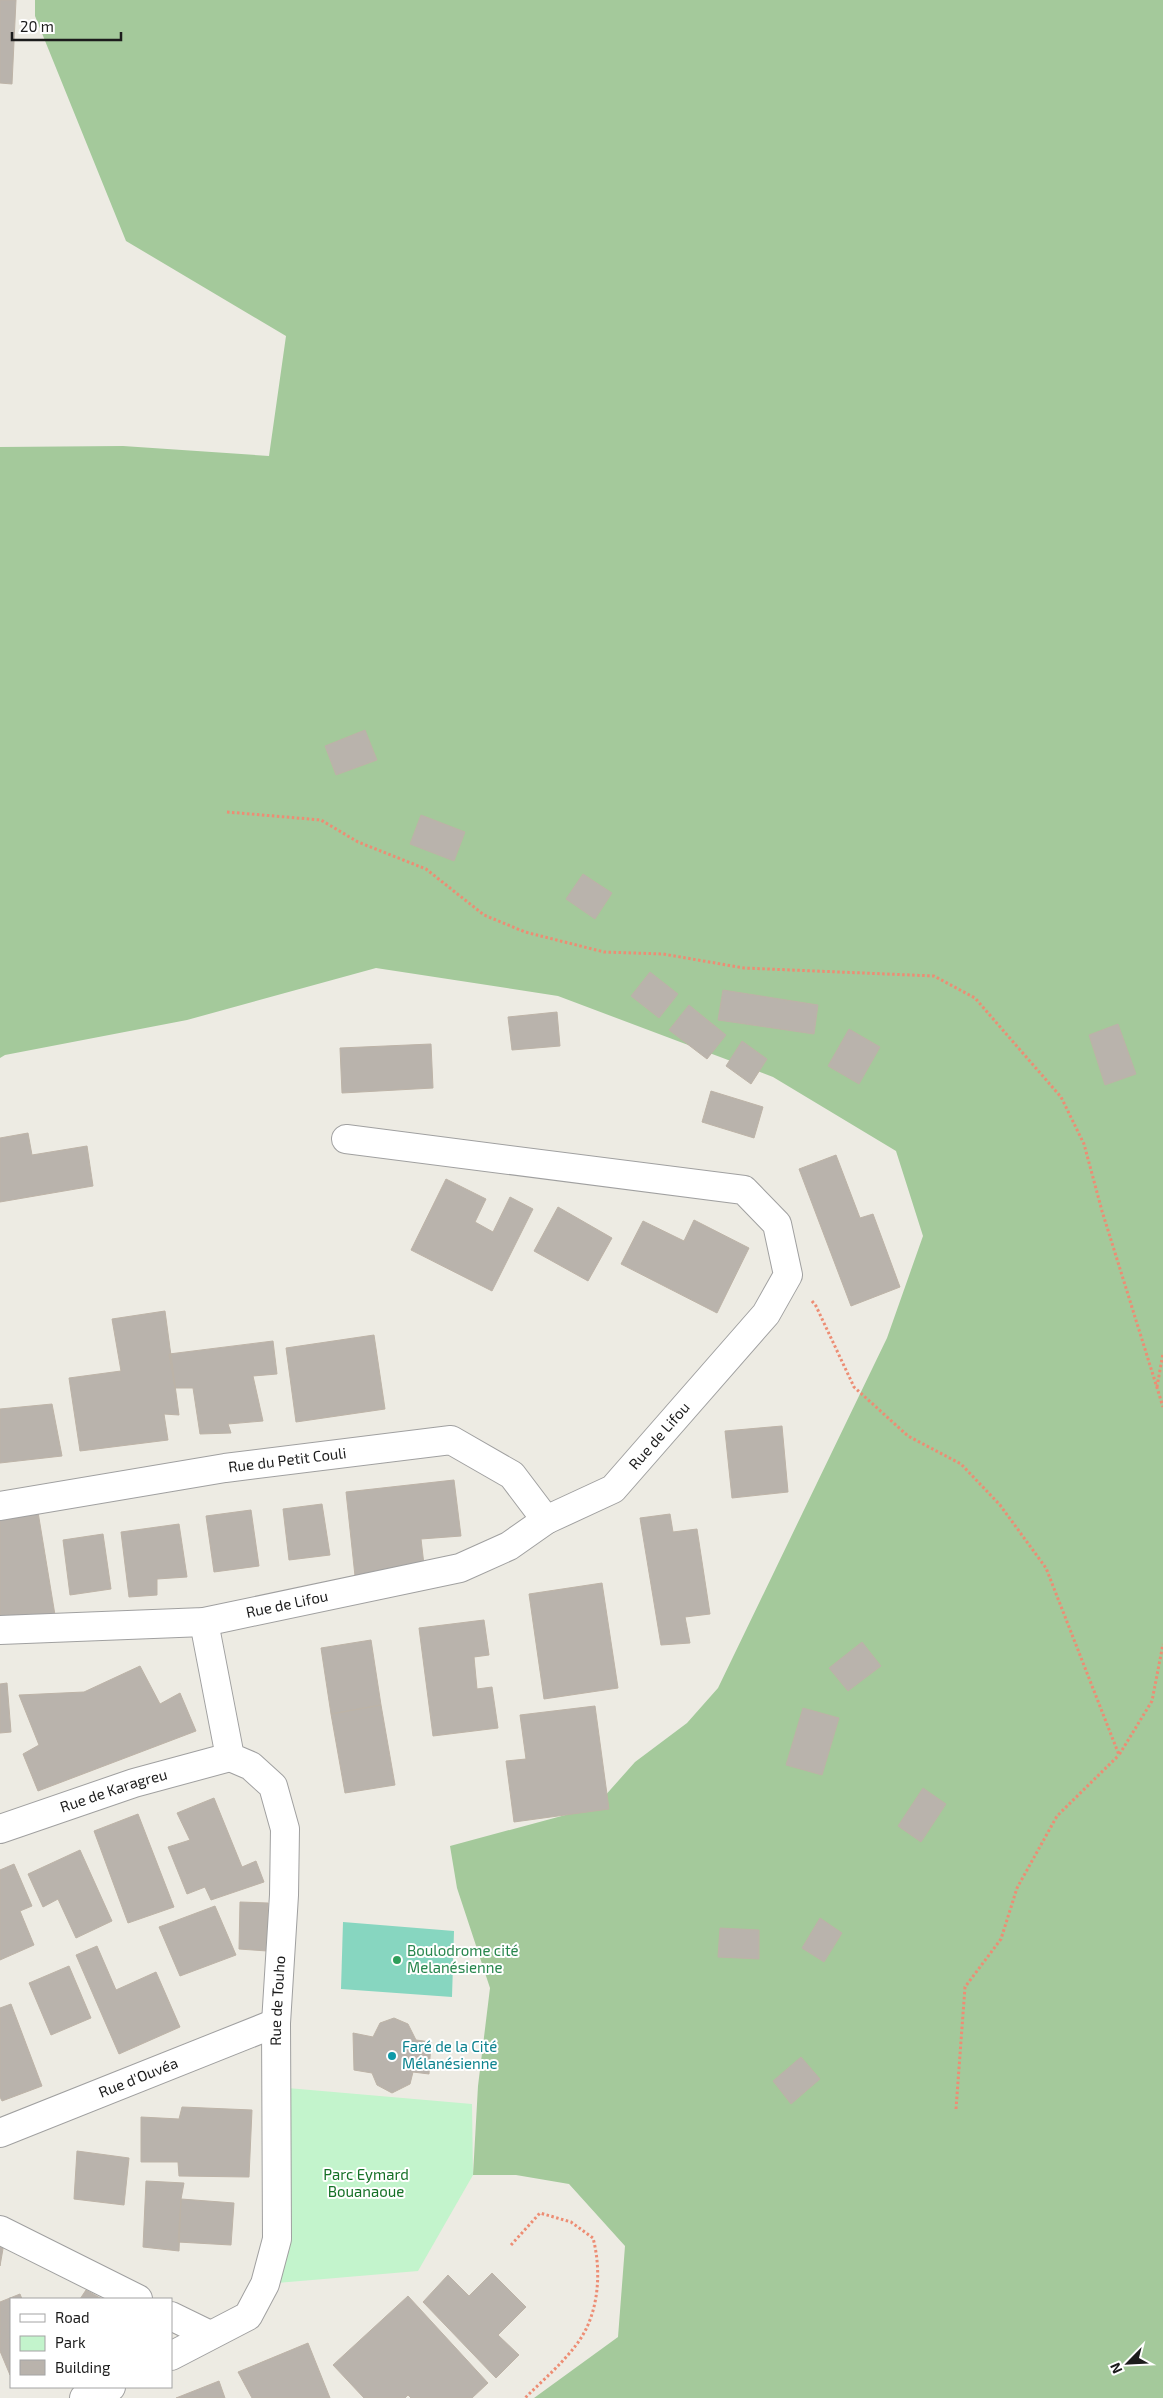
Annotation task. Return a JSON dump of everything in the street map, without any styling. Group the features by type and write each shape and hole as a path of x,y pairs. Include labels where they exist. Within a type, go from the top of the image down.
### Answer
{"street":[{"path":"346,1139 744,1190 778,1224 788,1275"},
{"name":"Rue de Lifou","path":"0,1630 204,1622 460,1568 509,1546 546,1520 613,1489 766,1314 788,1275"},
{"name":"Rue du Petit Couli","path":"0,1506 226,1468 451,1440 512,1475 546,1520"},
{"path":"204,1622 230,1757"},
{"name":"Rue de Karagreu","path":"0,1829 134,1784 230,1757"},
{"name":"Rue de Touho","path":"172,2355 248,2316 265,2284 277,2239 276,2023 284,1894 285,1829 273,1786 251,1766 230,1757"},
{"name":"Rue d'Ouvéa","path":"0,2134 276,2023"},
{"path":"0,2230 136,2298"},
{"path":"172,2316 210,2335"},
{"path":"84,2398 109,2388"}],"path":[{"path":"227,812 321,820 358,842 426,869 484,915 525,932 604,952 663,954 744,968 934,976 975,998 1061,1097 1084,1144 1102,1211 1163,1407"},
{"path":"788,1275 816,1306 854,1387 908,1436 961,1464 1000,1505 1046,1568 1119,1756"},
{"path":"1157,1389 1163,1353"},
{"path":"956,2109 965,1987 1001,1939 1017,1888 1057,1816 1119,1756 1152,1701 1163,1644"},
{"path":"512,2245 540,2213 571,2222 593,2238 598,2257 594,2309 577,2345 525,2398"}],"green space":[{"path":"35,0 1163,0 1163,2398 534,2398 618,2337 625,2246 569,2184 516,2175 473,2175 478,2086 490,1988 457,1888 450,1846 595,1807 635,1762 687,1723 718,1688 887,1338 923,1236 896,1151 773,1077 558,996 376,968 187,1020 5,1055 0,1058 0,447 123,446 269,456 286,336 126,241 35,16"},
{"name":"Boulodrome cité Melanésienne","path":"343,1922 454,1931 452,1997 341,1989"},
{"name":"Parc Eymard Bouanaoue","path":"276,2087 472,2104 473,2175 418,2271 265,2284"}],"building":[{"path":"0,0 16,0 12,84 0,83"},
{"path":"365,730 377,760 336,775 325,746"},
{"path":"421,815 465,832 454,861 410,844"},
{"path":"583,874 612,893 595,919 566,899"},
{"path":"650,972 678,994 659,1018 631,996"},
{"path":"723,990 818,1005 814,1034 718,1020"},
{"path":"689,1005 726,1035 707,1059 669,1030"},
{"path":"557,1012 560,1046 512,1050 508,1017"},
{"path":"1118,1024 1136,1074 1105,1085 1089,1035"},
{"path":"849,1029 880,1047 859,1084 828,1066"},
{"path":"742,1041 767,1059 751,1084 726,1066"},
{"path":"431,1044 433,1088 342,1093 340,1048"},
{"path":"711,1091 763,1107 754,1138 702,1122"},
{"path":"28,1133 32,1155 87,1146 93,1186 0,1202 0,1138"},
{"path":"836,1155 860,1218 873,1214 900,1287 851,1306 799,1169"},
{"path":"446,1179 486,1199 475,1222 493,1232 510,1197 533,1209 492,1291 411,1250"},
{"path":"558,1207 612,1238 588,1281 534,1251"},
{"path":"694,1220 749,1248 717,1313 621,1264 643,1221 684,1241"},
{"path":"165,1311 179,1415 164,1414 168,1440 80,1451 69,1378 121,1371 112,1319"},
{"path":"374,1335 385,1409 296,1422 286,1348"},
{"path":"273,1341 277,1374 253,1376 263,1421 228,1424 231,1433 200,1434 193,1388 175,1388 169,1354"},
{"path":"52,1404 62,1456 0,1463 0,1409"},
{"path":"782,1426 788,1492 732,1498 725,1431"},
{"path":"454,1480 461,1536 421,1539 424,1565 355,1576 346,1492"},
{"path":"322,1504 330,1555 289,1560 283,1509"},
{"path":"251,1510 259,1566 214,1572 206,1516"},
{"path":"38,1512 55,1615 0,1617 0,1519"},
{"path":"670,1514 673,1532 697,1529 710,1614 685,1617 690,1643 661,1645 640,1518"},
{"path":"179,1524 187,1577 157,1579 157,1595 129,1597 121,1532"},
{"path":"103,1534 111,1589 70,1595 63,1540"},
{"path":"602,1583 618,1688 544,1699 529,1594"},
{"path":"484,1620 489,1655 474,1657 477,1689 492,1687 498,1728 433,1736 419,1628"},
{"path":"371,1640 381,1705 331,1714 321,1648"},
{"path":"862,1642 881,1666 848,1691 829,1668"},
{"path":"140,1666 160,1704 180,1693 196,1731 38,1791 23,1754 39,1745 19,1695 84,1692"},
{"path":"7,1683 11,1732 0,1733 0,1684"},
{"path":"381,1705 395,1785 345,1793 331,1714"},
{"path":"595,1706 609,1809 514,1822 506,1761 526,1759 520,1715"},
{"path":"803,1708 839,1718 822,1775 786,1765"},
{"path":"923,1788 946,1804 921,1842 898,1826"},
{"path":"214,1798 242,1867 256,1861 264,1882 211,1900 205,1887 187,1894 168,1847 190,1840 177,1813"},
{"path":"138,1814 174,1907 128,1923 94,1831"},
{"path":"80,1850 112,1921 76,1938 58,1899 43,1907 28,1874"},
{"path":"14,1864 32,1906 20,1911 34,1945 0,1960 0,1870"},
{"path":"240,1902 268,1903 267,1951 239,1949"},
{"path":"215,1906 236,1955 180,1976 159,1927"},
{"path":"820,1918 842,1933 824,1962 802,1948"},
{"path":"720,1928 759,1930 759,1959 718,1957"},
{"path":"97,1946 116,1990 156,1972 180,2027 119,2054 76,1955"},
{"path":"69,1966 91,2018 51,2035 29,1983"},
{"path":"11,2004 42,2086 2,2101 0,2097 0,2008"},
{"name":"Faré de la Cité Mélanésienne","path":"394,2018 408,2024 416,2040 431,2042 429,2074 413,2072 410,2084 392,2093 377,2085 372,2073 354,2070 353,2033 373,2037 380,2023"},
{"path":"801,2057 820,2079 791,2104 773,2081"},
{"path":"182,2107 252,2110 249,2177 179,2176 178,2162 141,2162 141,2117 179,2119"},
{"path":"77,2151 129,2158 124,2205 74,2199"},
{"path":"146,2181 184,2183 181,2199 179,2251 143,2247"},
{"path":"181,2199 234,2203 231,2245 178,2242"},
{"path":"0,2242 4,2243 0,2266"},
{"path":"492,2273 526,2307 498,2335 519,2355 496,2378 423,2302 448,2275 469,2296"},
{"path":"86,2290 100,2298 81,2298"},
{"path":"20,2294 22,2298 10,2298"},
{"path":"408,2296 488,2383 472,2398 411,2398 408,2395 405,2398 364,2398 333,2365"},
{"path":"10,2298 10,2375 0,2351 0,2302"},
{"path":"308,2343 330,2398 252,2398 238,2372"},
{"path":"219,2381 225,2398 176,2398"}],"place":[{"name":"Boulodrome cité Melanésienne","path":"397,1960"},
{"name":"Faré de la Cité Mélanésienne","path":"392,2056"}]}
